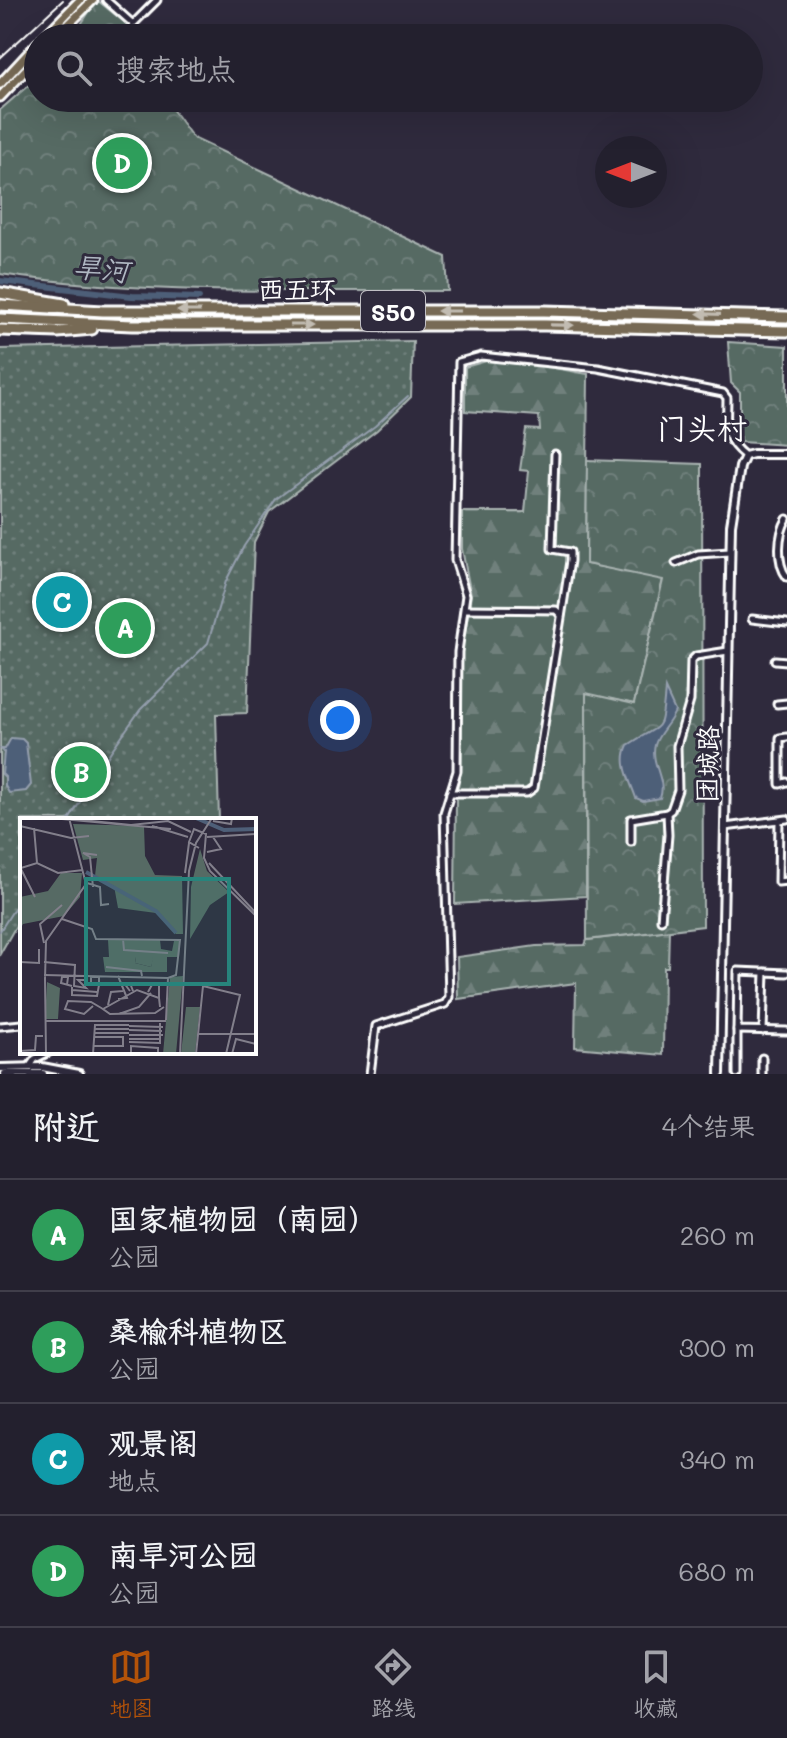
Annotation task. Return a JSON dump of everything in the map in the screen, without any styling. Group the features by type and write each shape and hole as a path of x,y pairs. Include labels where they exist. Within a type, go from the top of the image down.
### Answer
{"highway":[{"path":"0,293 103,311"},
{"name":"西五环","path":"0,305 103,311 544,311 787,317"},
{"name":"西五环","path":"0,319 132,325 545,325 787,331"},
{"path":"0,330 58,332 132,325"}],"main road":[{"path":"57,24 80,0"},
{"path":"69,24 93,0"},
{"path":"0,84 24,58"},
{"path":"0,97 24,72"}],"street":[{"path":"107,1 133,24 157,0"},
{"path":"370,1074 376,1026 445,1004 449,997 444,813 457,771 458,652 466,595 455,560 459,362 481,356 598,368 723,393 727,398 727,437 732,446 745,456 787,454"},
{"path":"450,793 527,793 534,788 570,552 552,549 555,454"},
{"name":"团城路","path":"720,1074 731,525 740,467 745,456"},
{"path":"787,519 784,522 780,557 780,568 787,577"},
{"path":"676,563 698,554 730,552"},
{"path":"465,609 556,610 561,615"},
{"path":"752,619 787,623"},
{"path":"661,920 667,813 678,790 677,746 690,701 691,661 696,656 728,651"},
{"path":"775,660 787,661"},
{"path":"777,704 787,703"},
{"path":"787,737 780,738 780,784 787,782"},
{"path":"631,842 631,819 667,813"},
{"path":"725,827 787,819"},
{"path":"779,821 778,882 787,881"},
{"path":"737,1074 738,971 787,973"},
{"path":"763,1031 765,972"},
{"path":"0,1026 20,1024"},
{"path":"737,1030 787,1031"},
{"path":"30,1066 45,1054"},
{"path":"762,1058 762,1074"},
{"path":"0,1068 30,1066 79,1074"},
{"path":"5,1074 43,1074"}],"green space":[{"path":"97,0 127,24 81,24"},
{"path":"24,89 24,112 174,112 193,138 446,257 448,291 167,289 0,274 0,110"},
{"path":"413,341 411,397 377,430 269,512 254,542 247,713 216,714 219,818 20,818 20,919 0,954 0,349"},
{"path":"728,342 787,346 787,445 740,442 740,392 731,383"},
{"path":"497,358 588,374 586,564 663,579 634,704 586,694 586,896 455,904 462,649 471,595 462,549 462,512 525,512 529,471 520,470 526,429 540,430 539,416 465,411 465,367"},
{"path":"587,460 702,464 703,926 587,940 586,693 634,704 663,580 586,564"},
{"path":"669,930 668,967 664,967 663,1055 575,1047 576,983 458,999 457,957 536,946 585,945 587,940"}],"water":[{"path":"665,689 675,711 655,745 662,791 660,798 643,801 636,798 628,778 626,752 628,745 658,726"},
{"path":"11,738 22,739 26,743 31,785 26,791 9,793 5,786 2,774 4,752 1,749 5,749"}],"waterway":[{"name":"旱河","path":"0,281 132,296 199,298"},
{"path":"70,818 140,710 208,643 226,581 244,546 276,499 375,426 408,396"},
{"path":"0,931 20,899"}],"tram line":[{"path":"37,24 63,0"},
{"path":"0,58 24,36"}],"place":[{"name":"南旱河公园","path":"122,163"},
{"name":"观景阁","path":"62,602"},
{"name":"国家植物园（南园）","path":"125,628"},
{"name":"桑榆科植物区","path":"81,772"}],"district":[{"name":"门头村","path":"702,427"}]}
